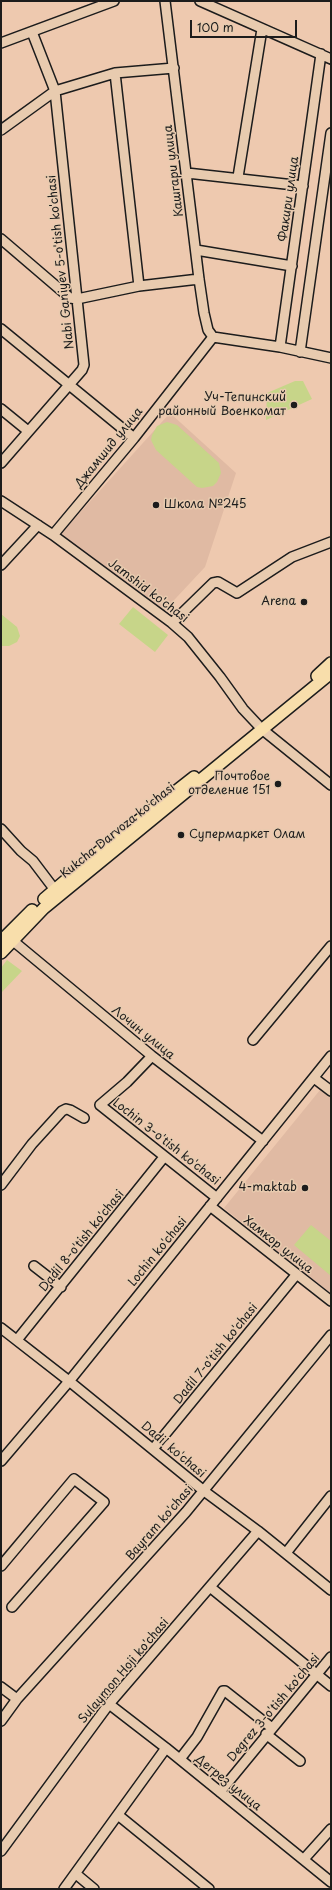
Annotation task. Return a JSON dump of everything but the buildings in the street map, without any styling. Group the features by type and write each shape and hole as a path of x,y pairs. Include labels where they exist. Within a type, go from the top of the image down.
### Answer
{"main road":[{"name":"Kukcha Darvoza ko'chasi","path":"1,953 7,938 57,892 330,670"}],"street":[{"path":"1,43 114,1"},
{"name":"Кашгари улица","path":"165,1 199,279 208,330 213,337"},
{"path":"200,1 331,59"},
{"path":"238,177 262,29"},
{"name":"Nabi Ganiyev 5-o'tish ko'chasi","path":"1,463 82,370 84,365 55,91 32,32"},
{"name":"Факири улица","path":"280,347 321,54"},
{"path":"1,130 55,91 115,74 174,68"},
{"path":"115,74 139,286"},
{"path":"300,352 331,133"},
{"path":"186,173 238,177 303,186"},
{"path":"1,239 70,298 77,299 139,286 199,279"},
{"path":"196,250 292,266"},
{"path":"1,328 134,438"},
{"path":"213,337 280,347 331,358"},
{"name":"Джамшид улица","path":"53,536 134,438 213,337"},
{"path":"1,409 28,431"},
{"name":"Jamshid ko'chasi","path":"1,501 38,525 172,623 188,637 220,676 243,709 260,728 331,785"},
{"path":"1,566 38,525"},
{"path":"172,623 213,583 218,582 237,593 292,557 331,542"},
{"path":"1,829 33,861 57,892"},
{"name":"Лочин улица","path":"7,938 152,1056 263,1141"},
{"path":"253,1040 331,946"},
{"name":"Lochin 3-o'tish ko'chasi","path":"152,1056 127,1082 100,1105 217,1198"},
{"name":"Lochin ko'chasi","path":"1,1461 69,1381 331,1056"},
{"path":"314,1078 331,1091"},
{"path":"1,1185 32,1144 62,1110 70,1110 84,1118"},
{"name":"Dadil 8-o'tish ko'chasi","path":"17,1340 164,1157"},
{"name":"Хамкор улица","path":"210,1206 331,1302"},
{"path":"34,1266 61,1287"},
{"name":"Dadil 7-o'tish ko'chasi","path":"153,1449 296,1275"},
{"name":"Dadil ko'chasi","path":"1,1328 69,1381 204,1491 258,1531 331,1590"},
{"name":"Bayram ko'chasi","path":"1,1721 17,1699 204,1491 331,1335"},
{"path":"1,1566 74,1479 104,1502 12,1607"},
{"path":"286,1553 331,1496"},
{"name":"Sulaymon Hoji ko'chasi","path":"1,1851 109,1704 258,1531"},
{"path":"210,1587 331,1686"},
{"name":"Degrez 3-o'tish ko'chasi","path":"220,1792 269,1731 318,1675 331,1657"},
{"path":"1,1687 17,1699"},
{"path":"180,1759 197,1737 225,1691 300,1761"},
{"name":"Дегрез улица","path":"109,1704 180,1759 331,1882"},
{"path":"64,1889 166,1748"},
{"path":"118,1815 209,1889"},
{"path":"304,1859 331,1829"},
{"path":"76,1874 94,1889"}],"shaded area":[{"name":"Школа №245","path":"170,413 236,473 205,567 162,613 58,537"},
{"name":"4-maktab","path":"320,1090 331,1098 331,1295 224,1208"}],"green space":[{"path":"295,381 303,381 312,399 266,420 267,393"},
{"path":"167,422 177,425 219,463 221,473 217,482 213,486 202,488 197,487 156,450 151,440 152,435 157,426"},
{"path":"133,607 168,635 155,652 119,624"},
{"path":"1,614 17,627 20,636 17,642 9,646 1,646"},
{"path":"7,960 22,971 1,993 1,968"},
{"path":"311,1225 331,1241 331,1276 294,1245"}],"place":[{"name":"Уч-Тепинский районный Военкомат","path":"294,405"},
{"name":"Школа №245","path":"156,505"},
{"name":"Arena","path":"304,602"},
{"name":"Почтовое отделение 151","path":"278,784"},
{"name":"Супермаркет Олам","path":"181,835"},
{"name":"4-maktab","path":"305,1188"}]}
